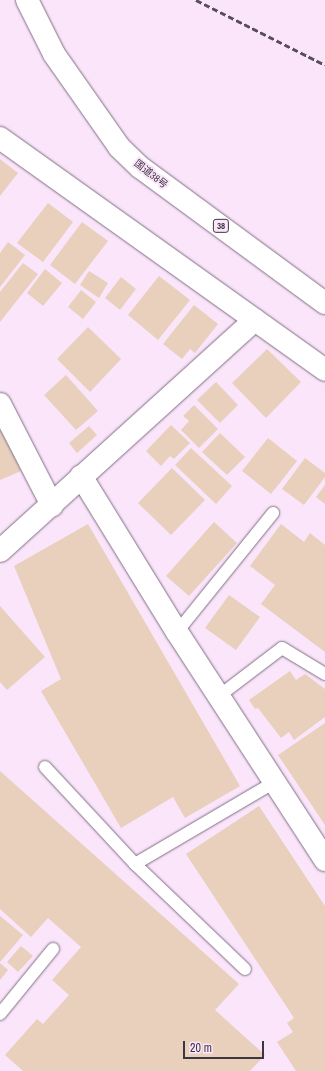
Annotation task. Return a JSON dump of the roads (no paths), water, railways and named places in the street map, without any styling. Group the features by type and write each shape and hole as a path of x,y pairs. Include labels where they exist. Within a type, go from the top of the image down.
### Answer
{"main road":[{"name":"国道38号","path":"27,0 54,54 119,147 141,168 325,303"},
{"path":"0,138 325,370"},
{"path":"0,551 81,476 255,320"},
{"path":"0,404 52,504"},
{"path":"81,476 177,632 325,860"}],"lane":[{"path":"177,632 273,513"},
{"path":"219,696 282,648 325,674"},
{"path":"45,767 135,864 245,969"},
{"path":"135,864 274,782"},
{"path":"0,1014 52,949"}],"railway":[{"path":"196,0 325,65"}]}
